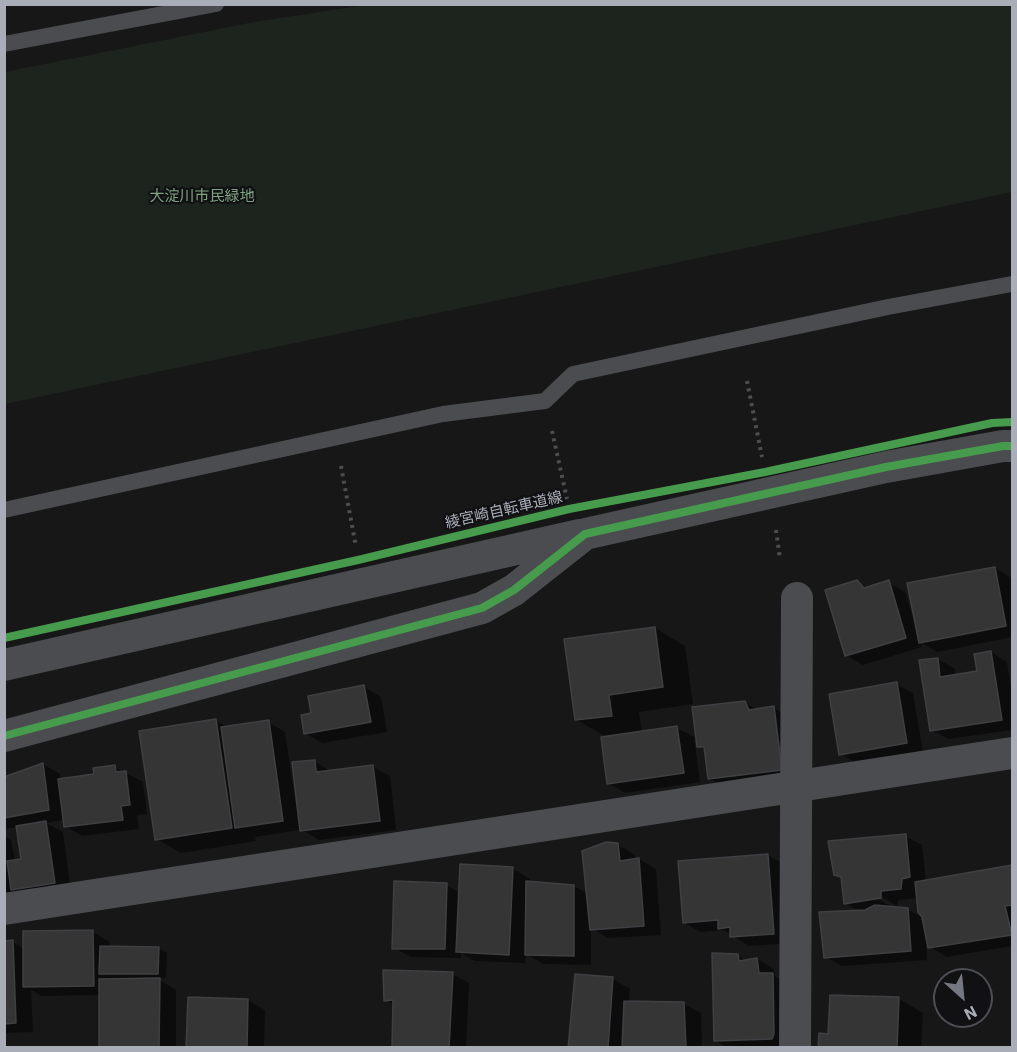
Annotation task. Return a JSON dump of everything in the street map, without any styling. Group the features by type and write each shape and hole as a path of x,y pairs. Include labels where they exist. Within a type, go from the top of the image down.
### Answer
{"street":[{"path":"4,664 577,521 1003,446 1012,447"},
{"path":"4,736 482,608 514,590 577,521"},
{"path":"795,1047 797,598"},
{"path":"4,909 1012,753"}],"lane":[{"path":"4,44 216,4"},
{"path":"4,510 443,414 545,401 573,374 888,307 1012,284"}],"path":[{"path":"747,381 763,461"},
{"path":"545,401 577,521"},
{"path":"335,436 356,548"}],"green space":[{"name":"大淀川市民緑地","path":"372,4 1012,5 1012,192 5,404 5,72 254,22"}],"building":[{"path":"995,567 1006,626 919,643 907,583"},
{"path":"857,580 864,588 889,580 906,638 845,656 825,590"},
{"path":"655,627 663,687 609,695 612,716 575,720 564,639"},
{"path":"991,651 1002,720 930,731 919,660 938,658 940,677 977,671 974,654"},
{"path":"897,682 907,743 839,755 829,694"},
{"path":"364,685 371,722 304,734 301,715 311,713 308,696"},
{"path":"745,701 749,710 774,706 782,770 708,779 704,747 697,747 692,707"},
{"path":"216,719 232,828 155,840 139,731"},
{"path":"269,720 283,821 235,828 221,727"},
{"path":"677,726 684,773 607,784 601,737"},
{"path":"315,760 316,772 373,765 380,821 300,831 292,762"},
{"path":"43,763 49,810 4,818 4,777"},
{"path":"115,765 116,772 126,771 130,805 121,806 123,820 64,827 58,779 94,774 93,768"},
{"path":"46,821 55,883 11,890 7,861 21,859 16,826"},
{"path":"906,834 910,877 902,879 901,889 881,891 881,898 844,904 841,877 834,875 828,841"},
{"path":"606,842 618,843 620,861 639,858 644,926 590,930 582,851"},
{"path":"768,854 774,934 730,937 730,927 718,929 718,920 683,923 678,861"},
{"path":"460,864 513,867 509,955 456,952"},
{"path":"1012,865 1012,905 1005,906 1012,935 928,948 922,917 918,912 915,882"},
{"path":"394,881 447,883 445,949 392,949"},
{"path":"526,881 574,885 574,956 525,955"},
{"path":"875,905 908,908 911,951 824,958 819,912 865,910"},
{"path":"93,930 94,986 23,987 23,931"},
{"path":"13,940 16,1023 4,1024 4,941"},
{"path":"100,946 159,947 158,974 99,974"},
{"path":"712,953 738,954 739,961 757,958 759,973 773,973 774,1034 772,1039 714,1041"},
{"path":"383,970 453,972 449,1048 392,1048 393,1000 384,1001"},
{"path":"575,974 613,977 608,1048 568,1048"},
{"path":"160,978 159,1048 99,1048 99,979"},
{"path":"830,995 899,997 897,1048 818,1048 819,1033 828,1034"},
{"path":"188,997 248,999 247,1048 186,1048"},
{"path":"624,1001 684,1002 686,1048 622,1048"}],"cycle path":[{"name":"綾宮崎自転車道線","path":"4,638 358,560 569,509 765,472 992,423 1012,422"},
{"path":"4,736 482,608 514,590 585,534 886,467 1012,446"}]}
